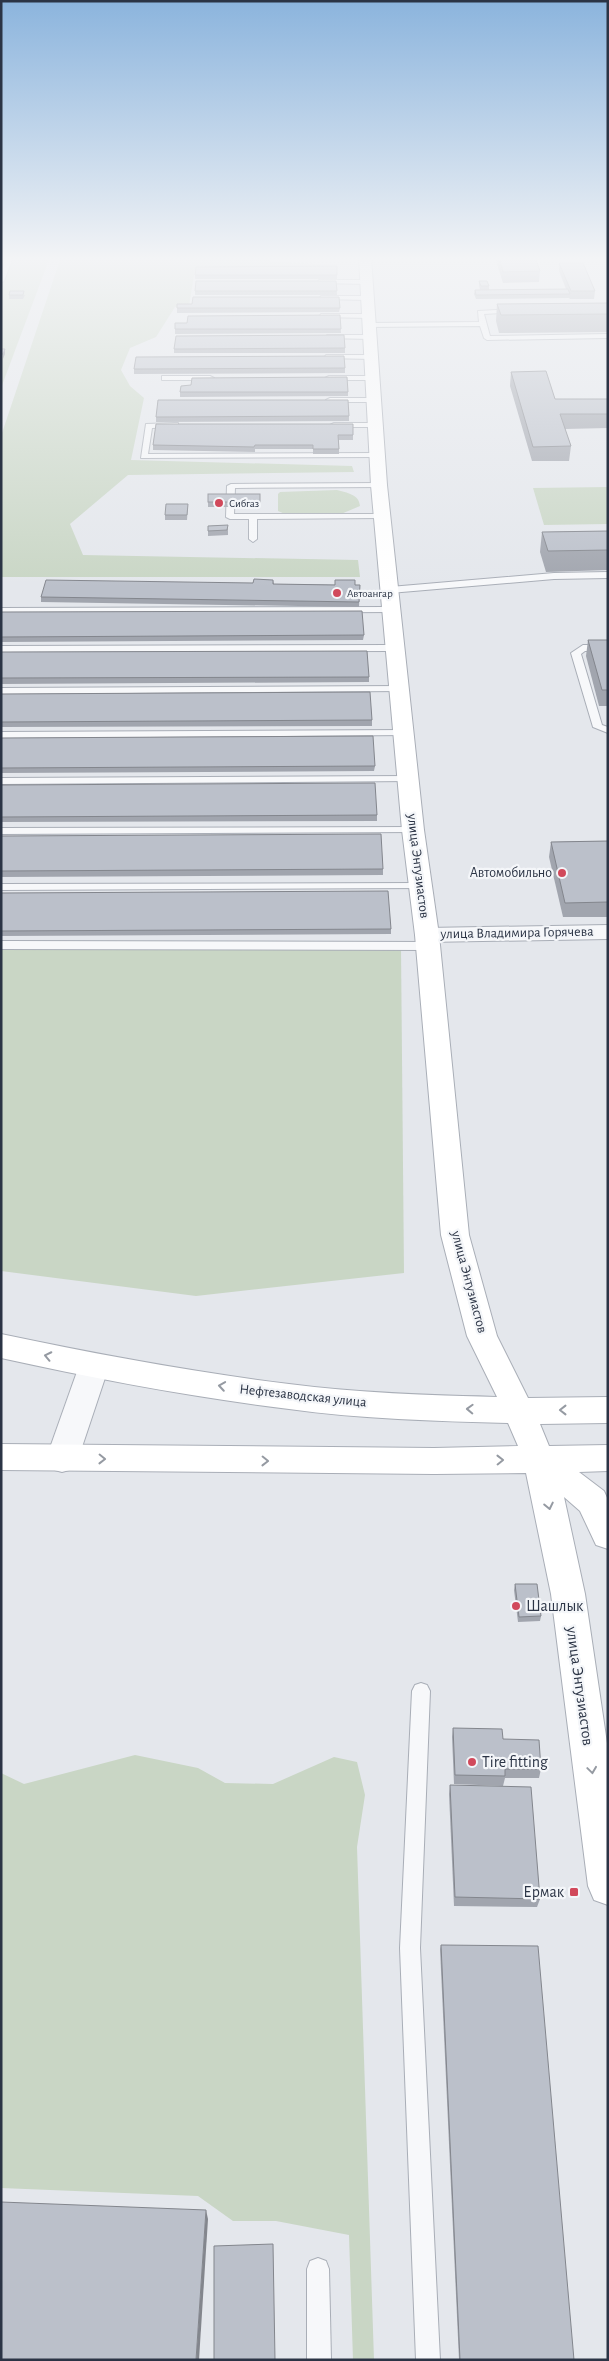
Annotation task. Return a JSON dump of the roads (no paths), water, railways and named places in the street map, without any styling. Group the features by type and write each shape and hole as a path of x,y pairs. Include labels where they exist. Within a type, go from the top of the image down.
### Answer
{"main road":[{"name":"улица Энтузиастов","path":"372,367 379,485 406,733 408,779 427,941 455,1235 482,1336 519,1411 539,1459 568,1594 608,1886"},
{"name":"Нефтезаводская улица","path":"1,1346 94,1366 290,1397 415,1407 519,1411 608,1410"},
{"path":"1,1457 425,1461 608,1458"},
{"name":"улица Энтузиастов","path":"539,1459 592,1501 608,1534"}],"street":[{"name":"улица Владимира Горячева","path":"427,941 608,932"},
{"path":"62,1459 94,1366"}],"lane":[{"path":"323,378 333,367"},
{"path":"165,378 215,378"},
{"path":"325,400 374,400"},
{"path":"188,425 149,426 144,456 377,455"},
{"path":"326,425 375,425"},
{"path":"379,485 231,486 230,517 382,516"},
{"path":"253,517 253,539"},
{"path":"1,611 391,600 554,576 608,575"},
{"path":"1,649 396,648"},
{"path":"608,648 583,648 576,653 598,727 608,730"},
{"path":"1,691 401,689"},
{"path":"1,735 406,733"},
{"path":"1,781 408,779"},
{"path":"1,831 413,830"},
{"path":"1,887 420,886"},
{"path":"1,945 427,941"},
{"path":"421,1691 410,1948 428,2360"},
{"path":"318,2268 319,2360"}],"place":[{"name":"Сибгаз","path":"219,503"},
{"name":"Автоангар","path":"337,593"},
{"name":"Автомобильно","path":"562,873"},
{"name":"Шашлык","path":"516,1606"},
{"name":"Tire fitting","path":"472,1762"},
{"name":"Ермак","path":"574,1892"}]}
